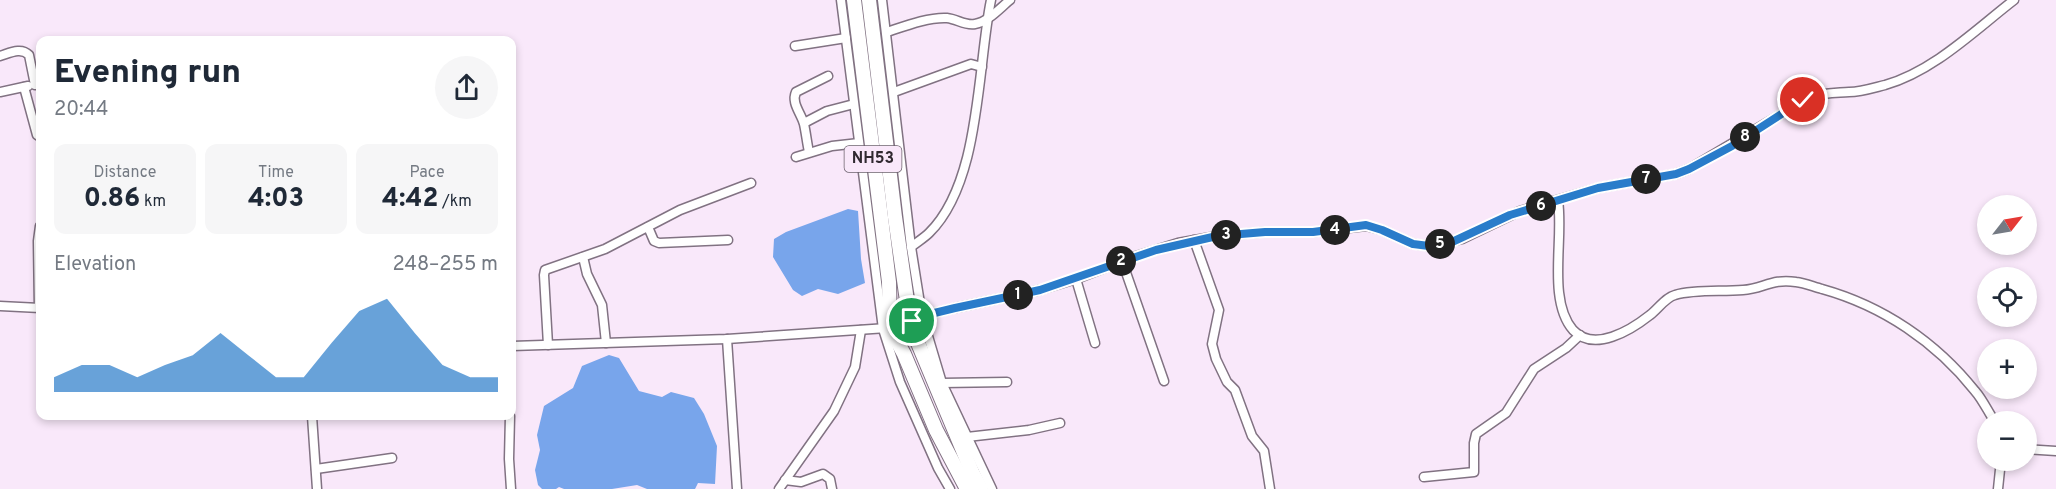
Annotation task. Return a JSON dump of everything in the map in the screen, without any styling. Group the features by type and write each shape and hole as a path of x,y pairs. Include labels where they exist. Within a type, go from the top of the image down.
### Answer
{"highway":[{"name":"NH53","path":"854,0 889,282 890,328 936,430 967,489"},
{"name":"NH53","path":"868,0 895,218 914,321 972,472 981,489"},
{"path":"900,313 914,321 906,336 890,328 900,313"}],"street":[{"path":"841,0 860,143 900,382 938,468 950,489"},
{"path":"882,0 911,247 914,321 992,489"},
{"path":"911,247 929,232 954,196 972,133 992,0"},
{"path":"887,32 913,24 947,18 967,25 979,23 1010,0"},
{"path":"914,321 1040,290 1122,261 1194,240 1239,233 1313,232 1366,225 1413,244 1429,246 1462,239 1510,215 1598,188 1676,174 1689,169 1812,96 1822,93 1859,91 1904,78 1959,43 2014,0"},
{"path":"795,46 846,38"},
{"path":"0,56 20,50 26,52 36,78"},
{"path":"894,92 971,64 982,67"},
{"path":"809,153 804,123 794,100 796,92 828,76"},
{"path":"0,92 36,84"},
{"path":"24,87 36,131"},
{"path":"804,123 827,111 854,104"},
{"path":"796,157 832,146 860,143"},
{"path":"548,345 545,270 605,249 680,210 751,183"},
{"path":"1558,201 1561,218 1559,278 1561,299 1564,315 1580,335 1594,341 1609,337 1632,327 1674,295 1742,291 1774,281 1796,282 1850,298 1913,331 1941,354 1966,381 1987,411"},
{"path":"648,227 654,241 659,243 728,240"},
{"path":"1194,240 1219,310 1212,344 1216,359 1227,382 1235,390 1252,436 1264,451 1270,489"},
{"path":"583,257 587,274 602,305 606,343"},
{"path":"1122,261 1164,381"},
{"path":"1076,279 1095,343"},
{"path":"0,306 36,308"},
{"path":"516,346 727,339 890,328"},
{"path":"779,489 834,411 855,367 861,330"},
{"path":"1424,477 1474,472 1476,434 1506,413 1534,369 1566,348 1580,335"},
{"path":"727,339 737,489"},
{"path":"942,383 1007,382"},
{"path":"312,420 317,489"},
{"path":"510,420 511,489"},
{"path":"967,437 1029,430 1060,423"},
{"path":"2037,450 2056,451"},
{"path":"316,469 392,458"},
{"path":"1998,489 2000,471"},
{"path":"785,480 801,482 823,474 830,479 832,489"}],"water":[{"path":"848,209 858,211 865,283 838,294 818,289 802,296 793,290 773,257 774,239 786,232"},
{"path":"609,355 619,358 639,391 662,397 671,392 694,398 704,414 717,446 715,484 698,483 695,489 647,489 637,485 612,489 564,489 559,487 542,489 538,485 535,470 540,450 537,435 544,406 573,388 582,366"}],"route":[{"path":"912,321 922,316 955,308 1040,290 1156,250 1217,236 1239,233 1313,232 1366,225 1413,244 1429,246 1452,242 1520,211 1598,188 1676,174 1689,169 1732,146 1803,100"}]}
